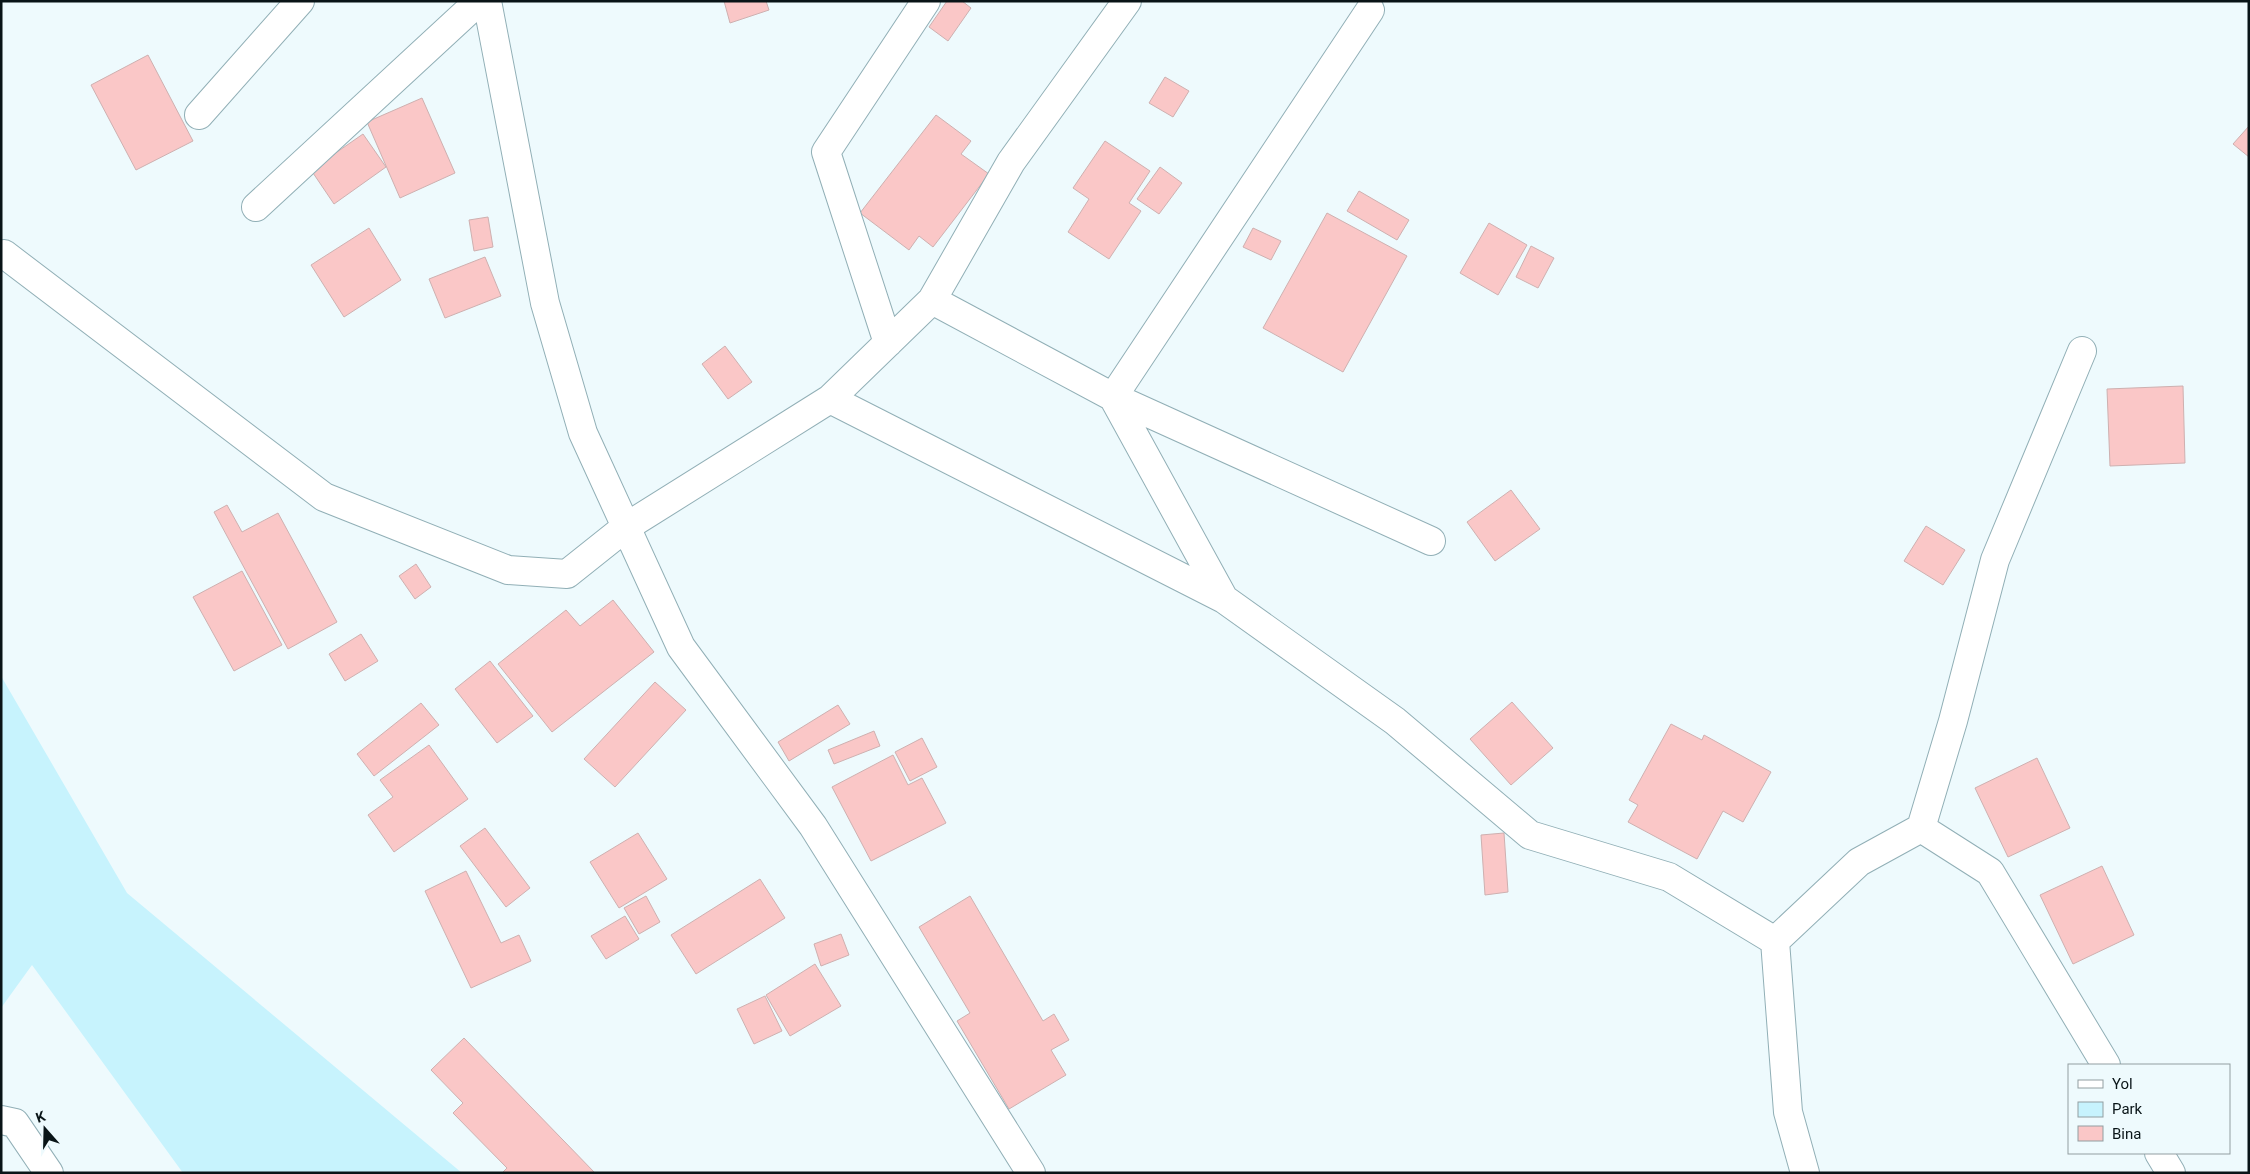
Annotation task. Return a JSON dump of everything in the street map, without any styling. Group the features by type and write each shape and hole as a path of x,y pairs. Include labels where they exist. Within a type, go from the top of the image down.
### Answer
{"street":[{"path":"199,115 300,1"},
{"path":"256,207 479,1"},
{"path":"487,1 545,303 583,433 681,647 814,826 1031,1173"},
{"path":"888,343 826,152 926,1"},
{"path":"4,254 324,497 508,570 567,574 626,527 830,399 932,300 1011,162 1127,1"},
{"path":"1113,396 1370,10"},
{"path":"932,300 1113,396 1431,541"},
{"path":"1775,941 1859,862 1920,828 1953,721 1995,560 2082,351"},
{"path":"1113,396 1224,599"},
{"path":"830,399 1224,599 1395,722 1530,835 1669,877 1775,941"},
{"path":"1920,828 1990,872 2105,1064"},
{"path":"1775,941 1788,1112 1806,1173"},
{"path":"1,1120 14,1123 49,1173"},
{"path":"2160,1154 2171,1173"}],"green space":[{"path":"1,676 127,893 462,1173 183,1173 32,965 1,1008"}],"building":[{"path":"724,1 766,1 769,10 730,23"},
{"path":"947,1 962,1 971,8 948,41 929,27"},
{"path":"148,55 193,141 136,170 91,85"},
{"path":"1165,77 1189,91 1173,117 1149,103"},
{"path":"422,98 455,173 400,198 367,122"},
{"path":"936,115 971,141 961,154 989,174 933,247 919,236 909,250 860,213"},
{"path":"2249,126 2249,157 2233,144"},
{"path":"363,134 386,167 334,204 311,170"},
{"path":"1105,141 1150,171 1129,203 1141,211 1109,259 1068,232 1089,199 1073,188"},
{"path":"1160,167 1182,183 1159,214 1137,199"},
{"path":"1359,191 1409,220 1397,240 1347,211"},
{"path":"1327,213 1407,256 1343,372 1263,328"},
{"path":"488,217 493,247 474,251 469,220"},
{"path":"1489,223 1527,245 1498,295 1460,273"},
{"path":"369,228 401,280 344,317 311,265"},
{"path":"1253,228 1281,241 1271,260 1243,247"},
{"path":"1531,246 1554,258 1538,288 1516,277"},
{"path":"485,257 501,296 445,318 429,279"},
{"path":"725,346 752,382 728,399 702,364"},
{"path":"2183,386 2185,463 2110,466 2107,389"},
{"path":"1511,490 1540,529 1495,561 1467,522"},
{"path":"227,505 242,532 278,513 337,622 288,649 214,512"},
{"path":"1926,526 1965,550 1943,585 1904,561"},
{"path":"416,564 431,587 415,599 399,576"},
{"path":"242,571 282,645 234,671 193,597"},
{"path":"613,600 654,652 552,732 498,664 566,610 580,626"},
{"path":"361,634 378,661 345,681 329,654"},
{"path":"490,661 533,716 497,743 455,689"},
{"path":"655,682 686,710 615,787 584,759"},
{"path":"1512,702 1553,748 1511,785 1470,739"},
{"path":"421,703 439,725 374,776 357,754"},
{"path":"838,705 850,724 789,761 778,742"},
{"path":"1671,724 1702,740 1704,735 1771,772 1743,822 1723,811 1697,859 1628,822 1638,805 1629,800"},
{"path":"874,731 880,746 834,764 828,750"},
{"path":"922,738 937,767 910,781 895,752"},
{"path":"429,745 468,799 394,852 368,815 393,797 380,780"},
{"path":"893,755 908,785 922,778 946,823 871,861 832,787"},
{"path":"2037,758 2070,828 2008,857 1975,788"},
{"path":"485,828 530,888 506,907 460,846"},
{"path":"638,833 667,879 619,908 590,862"},
{"path":"1504,833 1508,892 1485,895 1481,835"},
{"path":"2102,866 2134,935 2073,964 2040,895"},
{"path":"466,871 501,943 519,935 531,961 471,988 425,891"},
{"path":"760,879 785,918 696,974 671,935"},
{"path":"646,896 660,922 639,934 624,908"},
{"path":"970,896 1043,1021 1054,1014 1069,1040 1051,1050 1066,1075 1009,1109 957,1021 970,1013 919,927"},
{"path":"625,916 639,939 606,959 591,936"},
{"path":"841,934 849,955 821,966 814,944"},
{"path":"815,964 841,1006 790,1036 766,995"},
{"path":"765,996 782,1031 754,1044 737,1009"},
{"path":"464,1038 595,1173 502,1173 507,1168 453,1113 463,1103 431,1070"}]}
